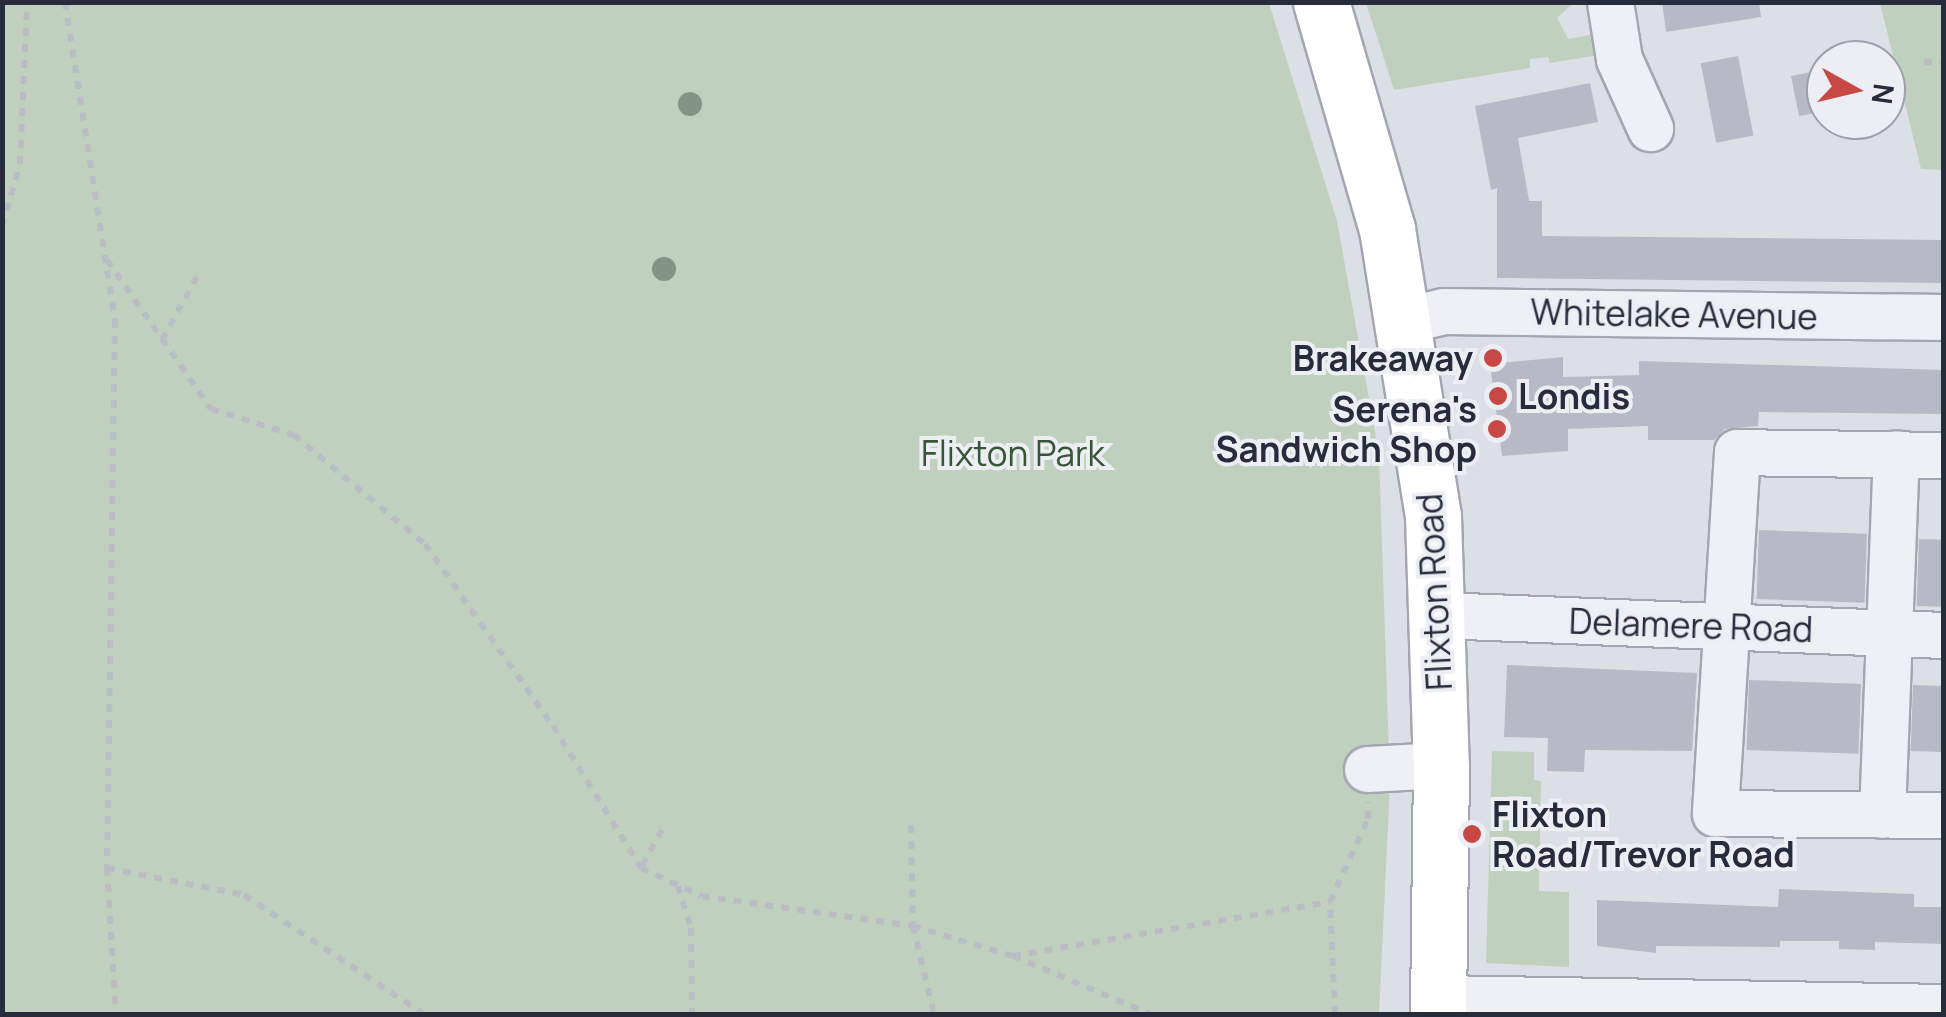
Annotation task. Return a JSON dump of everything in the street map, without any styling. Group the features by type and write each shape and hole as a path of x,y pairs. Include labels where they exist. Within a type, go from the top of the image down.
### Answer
{"main road":[{"name":"Flixton Road","path":"1320,2 1378,195 1405,320 1431,499 1439,615 1439,1006"}],"street":[{"path":"1610,2 1619,59 1650,128"},
{"name":"Whitelake Avenue","path":"1405,320 1443,312 1944,316"},
{"path":"1944,455 1738,452 1715,813 1944,816"},
{"path":"1882,815 1896,453"},
{"name":"Delamere Road","path":"1439,615 1944,634"},
{"path":"1367,778 1441,764"},
{"path":"1439,1006 1944,1007"}],"path":[{"path":"2,226 20,164 27,2"},
{"path":"65,2 115,320 106,868 116,1014"},
{"path":"1924,62 1944,62"},
{"path":"106,258 211,409 294,435 425,544 553,726 641,868 702,896 913,926 1013,956 1150,1014"},
{"path":"162,340 199,274"},
{"path":"1335,1014 1330,902 1368,819 1367,778"},
{"path":"911,824 913,926 934,1014"},
{"path":"641,868 662,830"},
{"path":"106,868 244,896 424,1014"},
{"path":"678,885 691,928 692,1014"},
{"path":"1013,956 1330,902"}],"green space":[{"name":"Flixton Park","path":"2,3 1269,3 1337,221 1379,454 1390,784 1379,1014 3,1014"},
{"path":"1366,3 1573,3 1557,18 1568,39 1594,34 1605,54 1550,63 1548,57 1530,59 1530,68 1394,90"},
{"path":"1880,3 1943,3 1943,170 1921,169 1906,108 1906,40 1889,40"},
{"path":"1492,751 1534,752 1534,780 1541,781 1539,891 1569,892 1569,967 1486,963"}],"building":[{"path":"1662,2 1759,2 1761,17 1666,32"},
{"path":"1738,56 1753,136 1716,143 1701,63"},
{"path":"1806,73 1806,115 1799,116 1791,76"},
{"path":"1590,83 1598,122 1518,138 1529,201 1542,201 1542,236 1944,240 1944,283 1497,278 1497,188 1491,190 1475,106"},
{"path":"1563,357 1563,377 1639,375 1639,361 1944,370 1944,414 1759,412 1758,426 1725,429 1714,440 1648,440 1648,426 1568,429 1568,451 1502,456 1490,364"},
{"path":"1759,530 1867,534 1865,603 1757,599"},
{"path":"1919,539 1944,540 1942,607 1917,606"},
{"path":"1507,665 1697,673 1692,751 1585,750 1584,772 1547,771 1548,738 1504,737"},
{"path":"1749,680 1861,684 1858,754 1747,750"},
{"path":"1913,685 1944,686 1942,752 1911,751"},
{"path":"1779,889 1914,894 1914,907 1944,907 1944,944 1875,942 1875,950 1839,949 1839,941 1780,941 1780,947 1656,946 1656,953 1597,946 1597,900 1778,907"}],"place":[{"name":"Brakeaway","path":"1493,358"},
{"name":"Londis","path":"1498,396"},
{"name":"Serena's Sandwich Shop","path":"1497,429"},
{"name":"Flixton Road/Trevor Road","path":"1472,834"}]}
